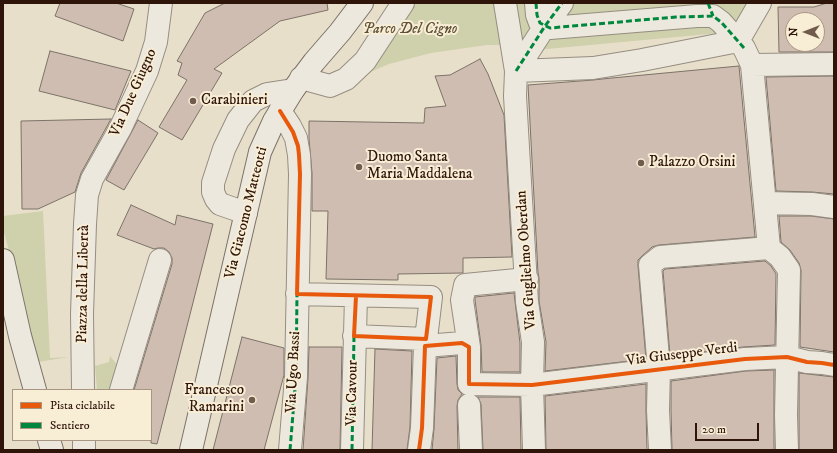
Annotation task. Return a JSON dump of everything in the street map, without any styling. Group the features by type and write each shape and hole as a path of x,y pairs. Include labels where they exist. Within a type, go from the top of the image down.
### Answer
{"street":[{"name":"Via Due Giugno","path":"92,179 123,122 147,71 156,42 161,3"},
{"name":"Via Giacomo Matteotti","path":"191,450 260,152 269,131 297,84 362,3"},
{"path":"246,213 220,204 213,192 214,183 224,149 238,120 253,101 266,94 297,84 330,86 346,79 366,61 403,3"},
{"name":"Via Guglielmo Oberdan","path":"505,3 516,70 515,96 528,302 533,342 532,386 534,450"},
{"path":"536,3 537,15 540,23 550,28 564,28 676,17 711,10 745,51"},
{"path":"516,70 562,3"},
{"path":"760,3 745,51 765,203 769,248"},
{"path":"516,70 593,68 642,60 745,51 834,64"},
{"name":"Via Ugo Bassi","path":"280,111 293,132 298,146 300,174 296,377 290,450"},
{"name":"Piazza della Libertà","path":"83,389 82,314 85,224 87,196 92,179"},
{"path":"765,203 812,204 834,207"},
{"path":"660,450 658,410 659,369 650,265 660,257 769,248 780,257 789,270 786,415 787,450"},
{"path":"3,260 35,389"},
{"path":"121,389 160,260"},
{"path":"471,450 469,347 462,300 465,285 527,279"},
{"path":"297,294 431,297 426,338 354,336"},
{"name":"Via Cavour","path":"352,450 356,296"},
{"path":"419,450 422,428 425,346 462,343 469,347"},
{"name":"Via Giuseppe Verdi","path":"469,392 532,386 727,361 787,357 807,362 834,365"}],"green space":[{"name":"Parco Del Cigno","path":"393,3 746,3 745,10 733,25 720,33 536,50 520,45 487,45 431,53 389,64 363,75"},
{"path":"43,211 50,358 69,357 38,362 4,232 3,216"},
{"path":"110,356 119,367 116,389 97,389 95,366 109,362"}],"building":[{"path":"60,3 116,3 134,9 123,41 55,16"},
{"path":"225,3 327,3 328,10 280,21 214,69 222,73 182,140 159,127 187,80 178,75 182,63 177,61 205,13"},
{"path":"827,3 834,3 834,52 825,52 825,12 785,12 785,52 779,52 778,7 814,7"},
{"path":"50,51 131,71 115,110 39,91"},
{"path":"480,59 488,74 504,115 512,257 463,258 463,273 398,274 398,280 326,279 328,211 312,211 312,173 309,121 424,123 425,108 446,106 435,76 450,75"},
{"name":"Palazzo Orsini","path":"739,66 755,237 659,245 652,247 638,260 646,359 545,371 546,342 539,301 528,85"},
{"path":"834,76 834,194 776,191 766,77"},
{"path":"111,119 81,173 75,192 38,209 22,209 21,121"},
{"path":"138,120 158,133 124,190 106,180"},
{"path":"131,205 175,225 177,215 213,224 157,444 151,443 152,389 134,389 172,264 172,258 169,252 164,248 154,249 117,235"},
{"path":"779,216 811,216 834,219 834,352 800,347 801,270 799,263 790,250 781,242"},
{"path":"765,261 771,266 776,274 775,345 743,347 670,356 663,271 665,269"},
{"path":"514,293 520,343 520,372 482,372 481,345 475,297"},
{"name":"Francesco Ramarini","path":"242,337 284,348 284,375 264,450 213,450"},
{"path":"309,347 342,347 340,450 303,450"},
{"path":"375,349 412,351 410,427 407,450 372,450"},
{"path":"456,356 457,384 458,390 462,394 458,400 457,406 458,450 432,450 437,358"},
{"path":"774,370 774,450 672,450 671,381 746,371"},
{"path":"799,373 834,377 834,450 799,450"},
{"path":"646,384 647,450 546,450 545,396"},
{"path":"478,397 520,397 521,450 483,450 481,404"}],"marked path":[{"path":"536,3 537,15 540,23 550,28 676,17 713,16 721,22 744,48"},
{"path":"516,71 562,3"},
{"path":"708,3 713,16"},
{"path":"290,450 296,377 297,294"},
{"path":"352,450 354,336"}],"cycle path":[{"path":"280,111 293,132 298,146 299,155 300,174 297,294 431,297 426,339 354,336 356,296"},
{"path":"419,450 422,428 425,346 462,343 469,347 469,384 532,385 745,359 787,357 807,362 834,365"}],"place":[{"name":"Carabinieri","path":"193,101"},
{"name":"Palazzo Orsini","path":"641,163"},
{"name":"Duomo Santa Maria Maddalena","path":"359,167"},
{"name":"Francesco Ramarini","path":"252,400"}]}
